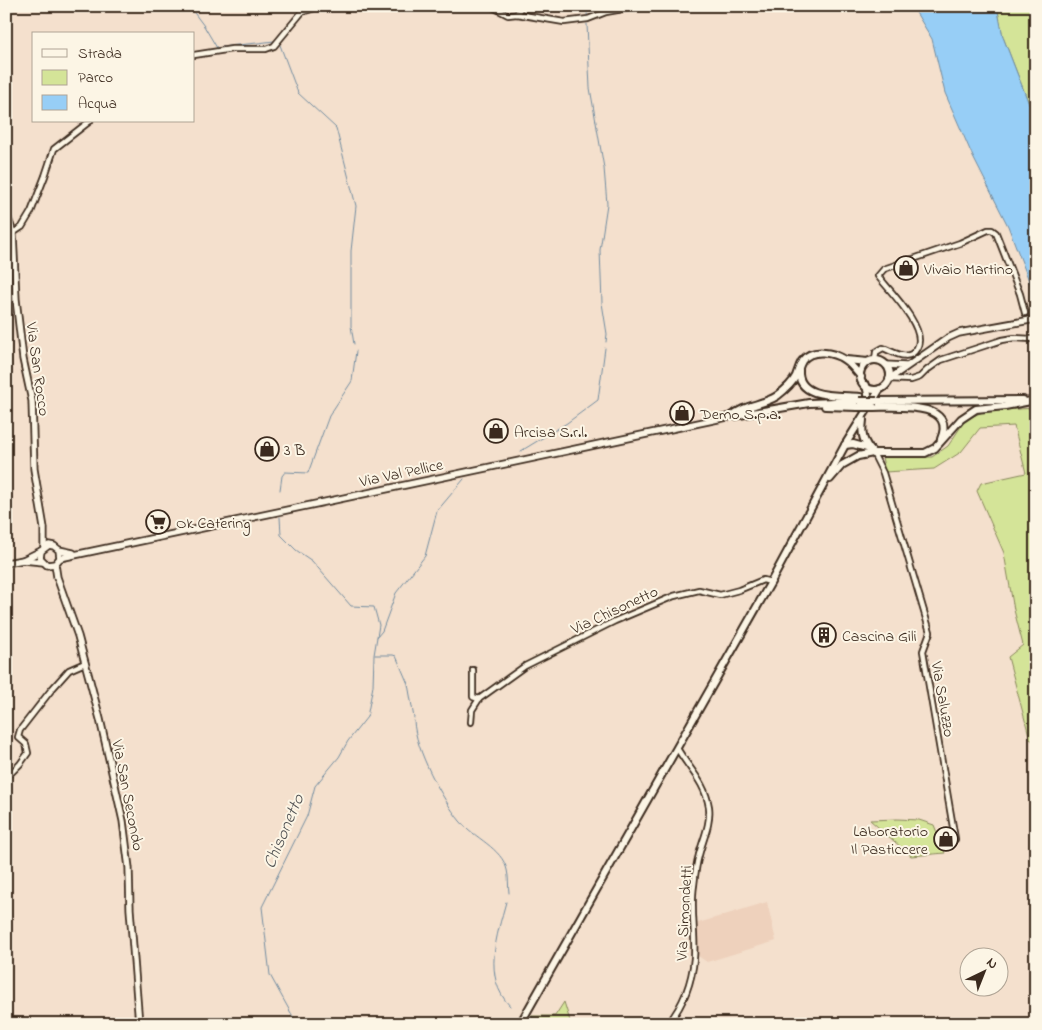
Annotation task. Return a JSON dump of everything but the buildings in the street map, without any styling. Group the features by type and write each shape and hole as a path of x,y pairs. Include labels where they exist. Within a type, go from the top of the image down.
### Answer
{"main road":[{"path":"732,416 738,411 776,396 788,387 803,360 811,354 823,352 834,354 846,360 861,377 875,402"},
{"path":"520,1024 771,582 845,445 875,402 880,389 890,379 890,374 883,362 846,360"},
{"path":"861,377 862,368 871,361"},
{"path":"800,366 799,376 802,384 810,391 859,401"},
{"path":"866,386 880,389"},
{"path":"875,402 1036,400"},
{"path":"815,503 831,477 842,465 858,456 873,453 925,453 940,444 961,419 976,409 1036,400"},
{"path":"732,416 809,403 875,402 929,410 940,419 943,426 944,433 940,444"},
{"path":"863,418 862,430 867,448"},
{"path":"845,445 853,444 867,448 873,453"},
{"path":"845,445 852,454 858,456"},
{"path":"516,1024 546,978"}],"street":[{"path":"195,55 232,50 266,49 274,46 302,12 321,6"},
{"path":"491,6 508,15 517,14 564,22 588,19 606,12 640,6"},
{"path":"517,14 521,6"},
{"path":"13,233 22,226 31,212 54,148 89,122"},
{"name":"Via San Rocco","path":"6,213 13,233 20,341 32,401 34,470 44,528 43,549"},
{"path":"871,361 876,352 883,348 903,357 908,356 914,353 920,338 912,320 878,276 884,269 960,244 988,230 996,233 1020,294 1024,313"},
{"path":"6,244 13,240"},
{"path":"890,379 948,338 959,333 1033,320"},
{"path":"890,379 911,380 920,377 941,360 993,343 1014,338 1032,339"},
{"path":"886,365 906,366"},
{"name":"Via Val Pellice","path":"60,558 732,416"},
{"name":"Via Saluzzo","path":"873,453 883,473 930,632 923,651 955,839"},
{"name":"Via San Rocco","path":"44,528 56,548"},
{"path":"23,560 49,545 76,554"},
{"path":"56,548 60,558 56,564 57,577"},
{"path":"43,549 40,558 57,577"},
{"path":"6,563 23,560 56,564"},
{"name":"Via San Secondo","path":"57,577 78,636 123,821 129,868 130,909 139,1024"},
{"name":"Via Chisonetto","path":"479,699 525,666 615,621 674,596 699,590 720,595 739,590 762,580 771,582"},
{"path":"6,772 11,773 28,753 26,744 18,737 20,730 69,670 85,662"},
{"path":"471,722 472,710 479,699 473,697 473,670"},
{"name":"Via Simondetti","path":"668,1024 683,1002 690,983 694,957 693,888 709,817 704,787 685,763 677,748"}],"shaded area":[{"path":"767,902 776,941 707,962 698,956 695,924"}],"green space":[{"path":"997,6 1034,6 1036,9 1036,122 1003,37"},
{"path":"1036,408 1036,743 1030,739 1008,657 1023,645 1014,610 1004,553 977,491 981,483 1026,473 1014,426 980,428 961,452 934,469 885,472 882,457 932,457 948,446 966,419 985,411"},
{"path":"870,820 919,820 934,825 945,853 911,856"},
{"path":"564,1002 571,1024 539,1024 528,1019 532,1016 555,1016"}],"water":[{"path":"912,6 997,6 1003,37 1036,122 1036,299 1008,226 973,157 945,93 932,39"}],"waterway":[{"path":"189,6 217,48 274,41"},
{"path":"587,15 588,6"},
{"path":"587,24 590,88 604,168 607,204 600,250 602,303 607,334 606,342"},
{"path":"280,45 298,93 336,128 356,206 351,251 351,326 354,344"},
{"path":"521,451 567,423 598,400 605,348"},
{"path":"280,490 282,476 285,472 308,473 329,416 352,381 356,351"},
{"path":"377,637 382,631 396,593 425,556 437,511 464,479"},
{"name":"Chisonetto","path":"280,517 281,535 296,550 312,561 351,606 374,607 379,625 374,655 373,686 367,717 348,741 339,757 315,786 307,816 262,907 270,975 297,1024"},
{"name":"Chisonetto","path":"375,655 396,656 408,684 414,718"},
{"name":"Chisonetto","path":"414,721 424,759 445,800 460,821 500,855 508,873 509,893"},
{"name":"Chisonetto","path":"506,902 496,942 494,969 501,995 510,1006"},
{"name":"Chisonetto","path":"528,1016 549,1024"}],"place":[{"name":"Vivaio Martino","path":"906,268"},
{"name":"Demo S.p.a.","path":"682,413"},
{"name":"Arcisa S.r.l.","path":"496,431"},
{"name":"3 B","path":"267,449"},
{"name":"Ok Catering","path":"158,522"},
{"name":"Cascina Gili","path":"824,635"},
{"name":"Laboratorio Il Pasticcere","path":"946,839"}]}
